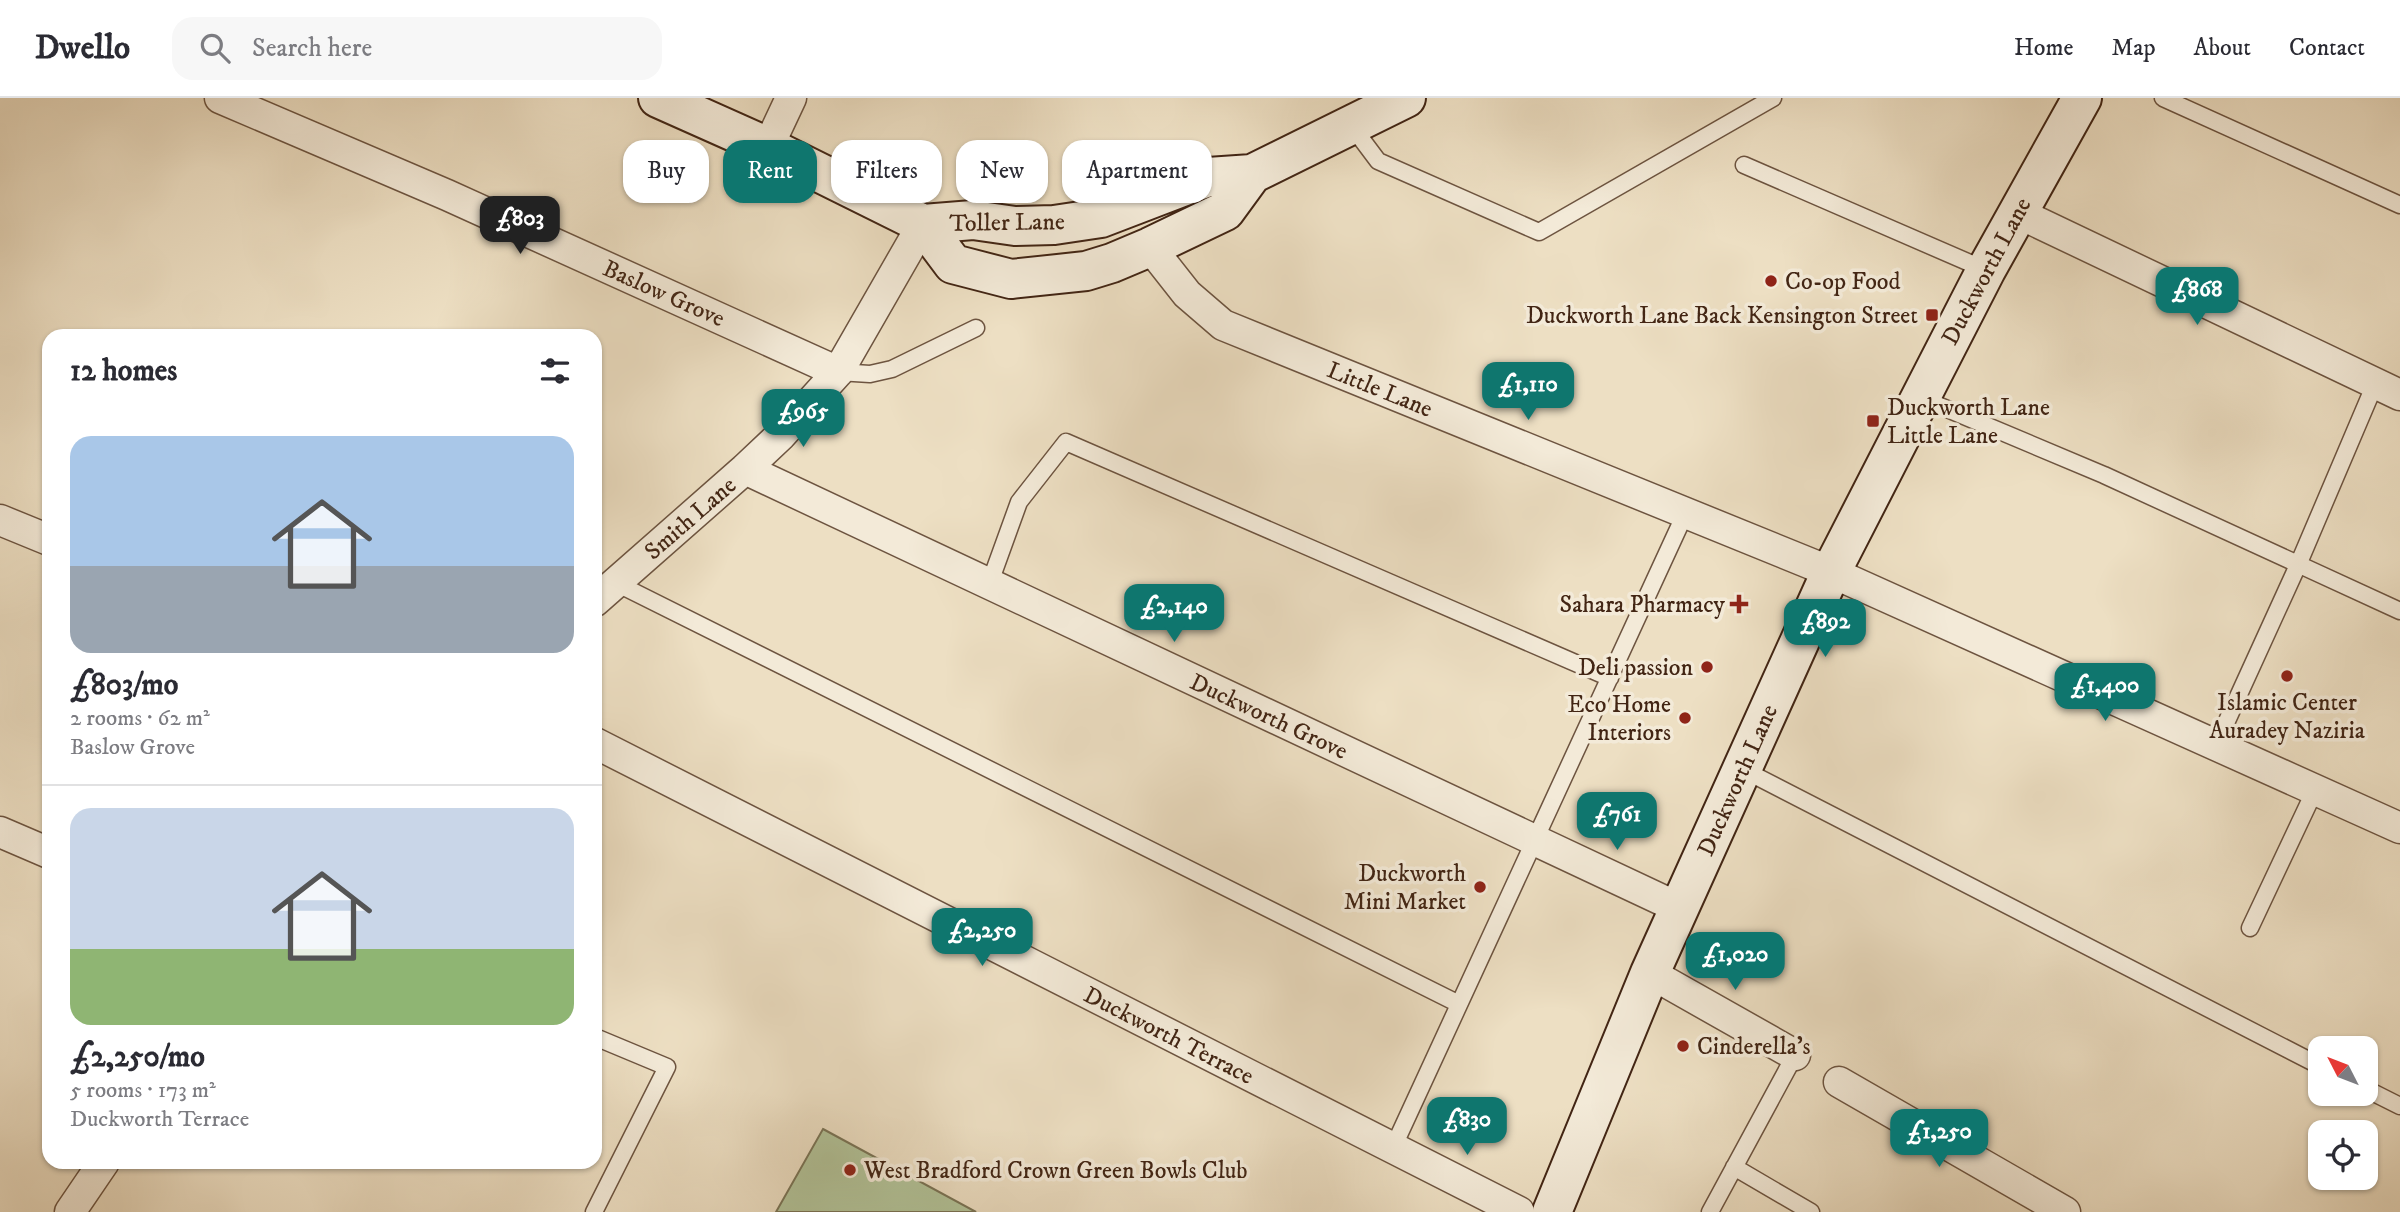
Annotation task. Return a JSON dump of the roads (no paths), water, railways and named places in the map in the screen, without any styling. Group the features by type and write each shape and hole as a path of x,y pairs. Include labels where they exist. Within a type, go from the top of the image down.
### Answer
{"main road":[{"name":"Toller Lane","path":"658,98 752,140"},
{"name":"Toller Lane","path":"1212,177 1252,174 1406,98"},
{"name":"Duckworth Lane","path":"1552,1212 1650,973 1831,572 2016,212 2082,98"},
{"name":"Toller Lane","path":"817,172 923,225 953,264 1011,279 1086,271 1150,247 1225,211 1252,174"},
{"name":"Toller Lane","path":"923,225 973,220 1015,226 1054,225 1101,218 1144,203"},
{"path":"1150,247 1167,203"}],"street":[{"name":"Baslow Grove","path":"220,98 447,195 838,372"},
{"path":"771,140 791,98"},
{"path":"2016,212 2388,390"},
{"name":"Smith Lane","path":"605,592 745,470 838,372 923,225"},
{"name":"Little Lane","path":"1150,247 1187,294 1223,325 1831,572 2400,828"},
{"name":"Duckworth Grove","path":"745,470 1679,908"},
{"path":"0,520 42,537"},
{"name":"Duckworth Terrace","path":"602,747 1519,1212"},
{"path":"0,832 42,850"},
{"path":"1650,973 1795,1055"},
{"path":"1839,1082 2065,1212"},
{"path":"70,1212 99,1169"}],"lane":[{"path":"1351,125 1378,161 1539,232 1773,98"},
{"path":"2163,98 2400,205"},
{"path":"1744,165 1986,270"},
{"path":"838,372 870,374 892,369 976,328"},
{"path":"2217,745 2298,565 2388,390"},
{"path":"1919,397 2104,475 2400,611"},
{"path":"989,584 1019,502 1066,442 1610,678"},
{"path":"1393,1148 1685,514"},
{"path":"605,592 1459,1004"},
{"path":"1742,769 2308,1060"},
{"path":"2250,928 2315,790"},
{"path":"594,1212 667,1067 602,1040"},
{"path":"1710,1212 1795,1055"},
{"path":"2378,1095 2400,1106"},
{"path":"1734,1167 1811,1212"}],"place":[{"name":"Co-op Food","path":"1771,281"},
{"name":"Duckworth Lane Back Kensington Street","path":"1932,315"},
{"name":"Duckworth Lane Little Lane","path":"1873,421"},
{"name":"Sahara Pharmacy","path":"1739,604"},
{"name":"Deli passion","path":"1707,667"},
{"name":"Islamic Center Auradey Naziria","path":"2287,676"},
{"name":"Eco Home Interiors","path":"1685,718"},
{"name":"Duckworth Mini Market","path":"1480,887"},
{"name":"Cinderella's","path":"1683,1046"},
{"name":"West Bradford Crown Green Bowls Club","path":"850,1170"}]}
